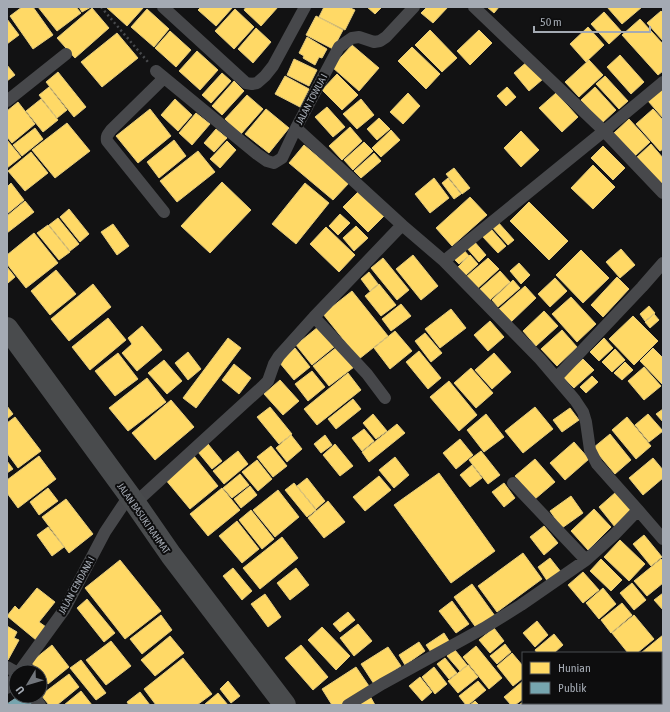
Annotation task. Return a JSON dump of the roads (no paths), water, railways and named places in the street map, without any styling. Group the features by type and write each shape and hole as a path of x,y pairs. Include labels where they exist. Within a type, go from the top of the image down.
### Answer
{"highway":[{"name":"JALAN BASUKI RAHMAT","path":"7,328 171,555 284,705"}],"street":[{"path":"163,7 246,83 252,84 257,83 273,66 304,8"},
{"name":"JALAN TOWUA I","path":"414,7 380,41 374,42 359,37 352,38 339,47 296,128 402,225 444,261 540,359 575,400 583,412 590,450 597,464 663,539"},
{"path":"474,7 604,131 663,192"},
{"path":"7,101 66,54"},
{"path":"164,212 106,138 111,130 160,74 267,161 274,163 282,158 296,128"},
{"path":"444,261 663,82"},
{"name":"JALAN CENDANA I","path":"25,664 64,610 105,532 132,499 268,381 274,364 279,356 314,316 402,225"},
{"path":"556,378 663,263"},
{"path":"314,316 367,374 385,398"},
{"path":"513,482 586,560"},
{"path":"348,705 389,680 484,628 520,605 586,560 614,535 638,510"}]}
